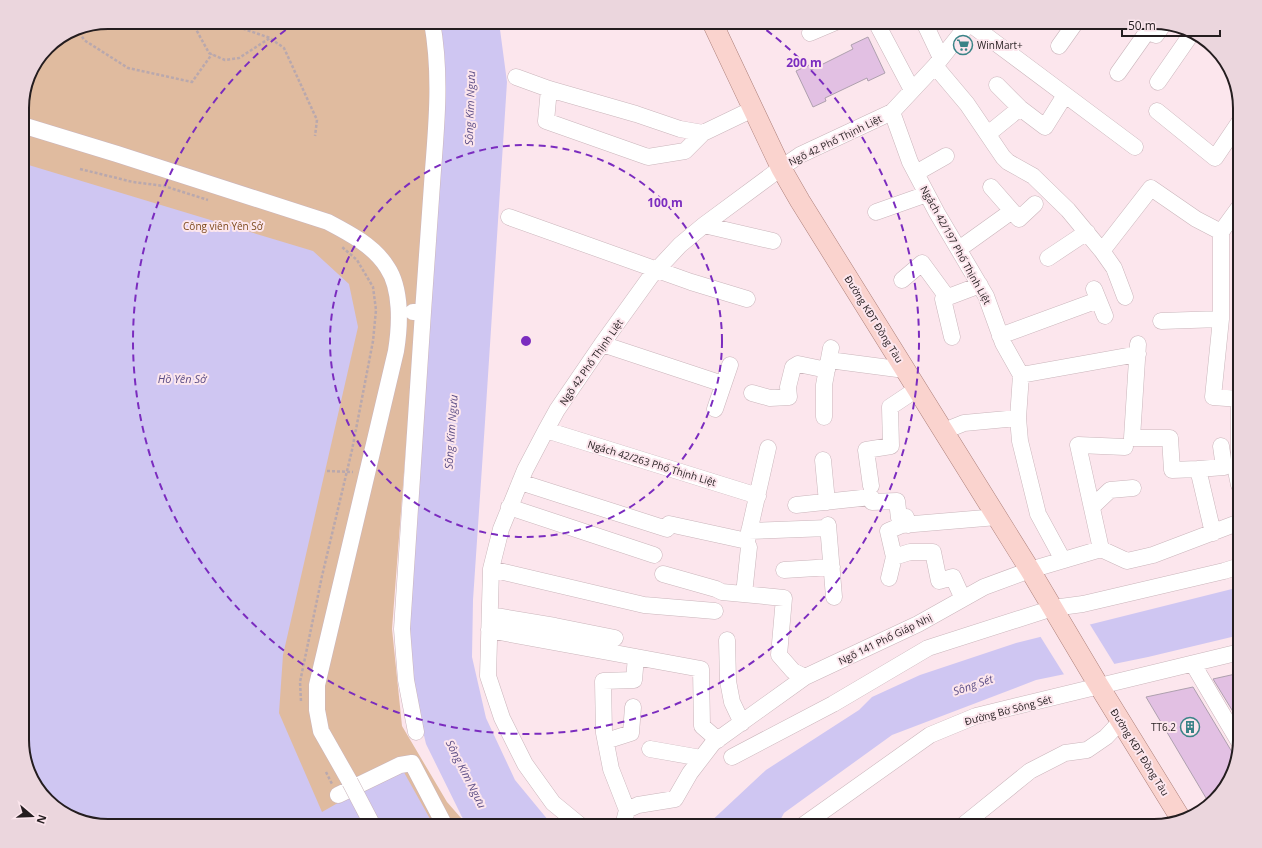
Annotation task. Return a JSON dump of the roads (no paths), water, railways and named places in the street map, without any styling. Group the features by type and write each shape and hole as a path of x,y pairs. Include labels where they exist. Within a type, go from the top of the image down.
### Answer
{"main road":[{"name":"Đường KĐT Đồng Tàu","path":"715,29 781,168 1030,570 1096,682 1178,815"}],"street":[{"path":"416,732 406,680 402,629 437,118 437,69 433,29"},
{"path":"810,33 819,29"},
{"path":"880,29 912,90"},
{"path":"926,29 938,62 988,134 996,149 1008,162 1034,176 1068,210 1087,232 1114,268 1125,296"},
{"name":"Ngõ 42 Phố Thịnh Liệt","path":"572,819 553,803 525,764 502,718 488,676 492,569 501,529 520,482 546,430 602,344 651,276 680,245 704,225 800,155 892,112 938,62 964,29"},
{"path":"977,29 1135,147"},
{"path":"1059,46 1071,29"},
{"path":"1118,73 1147,32 1156,35 1160,30"},
{"path":"1158,82 1190,37"},
{"path":"516,77 549,89 636,114 680,129 703,133"},
{"path":"997,86 1020,108 1045,127 1065,95"},
{"path":"549,89 546,121 648,157 685,151 703,133 753,109"},
{"path":"988,134 1020,108"},
{"path":"1157,111 1183,142 1215,158 1233,131"},
{"name":"Ngách 42/197 Phố Thịnh Liệt","path":"892,112 910,162 986,296 1003,343 1021,375"},
{"path":"29,127 328,222 353,236 374,252 387,266 394,281 399,311 397,345 317,685 317,710 321,731 369,819"},
{"path":"916,172 946,156"},
{"path":"991,187 1019,219 1035,204"},
{"path":"1102,251 1151,188 1196,219 1221,232"},
{"path":"876,212 927,194"},
{"path":"959,249 1012,211"},
{"path":"1233,216 1221,232 1221,319 1213,397 1233,399"},
{"path":"509,217 691,282 747,299"},
{"path":"704,225 773,241"},
{"path":"1048,258 1087,232"},
{"path":"902,280 922,263 947,297"},
{"path":"952,337 942,299 980,285"},
{"path":"1000,336 1096,294 1104,316"},
{"path":"399,311 423,312"},
{"path":"1161,320 1221,319"},
{"path":"602,344 723,384"},
{"path":"1063,560 1038,514 1020,440 1018,418 1021,375 1138,349 1132,438 1170,438 1172,470 1224,467 1221,446"},
{"path":"752,393 770,398 789,397 788,387 793,367 798,364 829,359 905,370"},
{"path":"824,417 824,385 829,359"},
{"path":"715,409 730,365"},
{"path":"871,486 866,450 891,446 890,407 917,389"},
{"path":"944,431 964,423 1018,418"},
{"name":"Ngách 42/263 Phố Thịnh Liệt","path":"546,430 758,496"},
{"path":"1125,447 1078,446 1101,549 1127,561 1153,555 1233,525"},
{"path":"744,594 748,540 768,448"},
{"path":"823,460 827,502"},
{"path":"1198,469 1213,533"},
{"path":"520,482 668,526 748,540 828,526 834,597"},
{"path":"1092,507 1110,490 1133,488"},
{"path":"796,505 871,497 872,502 897,501 899,518 906,517 905,525"},
{"path":"509,507 654,555"},
{"path":"890,578 894,557 888,531 905,525 997,517"},
{"name":"Ngõ 141 Phố Giáp Nhị","path":"627,810 638,805 675,799 690,773 713,743 805,677 918,624 984,587 1030,570 1101,549"},
{"path":"894,557 910,552 933,552 939,581 953,577 963,598"},
{"path":"784,570 832,567"},
{"path":"732,758 833,704 928,648 1053,608 1082,604 1233,568"},
{"path":"492,569 644,605 715,616 716,589"},
{"path":"663,574 722,592 784,598 779,655 793,671 805,677"},
{"path":"490,623 555,626 615,638"},
{"path":"490,623 636,657 701,669 702,726 718,740"},
{"path":"727,640 728,681 732,702 742,723"},
{"name":"Đường Bờ Sông Sét","path":"812,819 930,735 976,716 1096,682 1193,664 1233,654"},
{"path":"626,819 627,810 611,769 604,733 603,680 634,680 636,657"},
{"path":"1193,664 1233,732"},
{"path":"606,741 630,733 633,706"},
{"path":"971,819 1030,772 1065,753 1087,750 1106,737 1121,721"},
{"path":"650,749 701,758"},
{"path":"338,796 400,764 412,763 441,819"}],"water":[{"name":"Sông Kim Ngưu","path":"436,29 500,29 507,82 473,600 472,657 486,718 515,780 547,819 464,819 462,817 426,744 412,685 408,647"},
{"name":"Hồ Yên Sở","path":"29,165 313,251 349,284 358,327 283,655 279,713 322,812 401,767 430,819 98,818 83,815 64,806 45,788 35,770 29,745"},
{"name":"Sông Sét","path":"1233,589 1233,637 1148,657 1036,680 892,735 784,813 781,819 714,819 766,770 859,710 872,697 920,675 1016,643"}],"place":[{"name":"WinMart+","path":"963,45"},
{"name":"TT6.2","path":"1190,727"}],"park label":[{"name":"Công viên Yên Sở","path":"223,226"}]}
